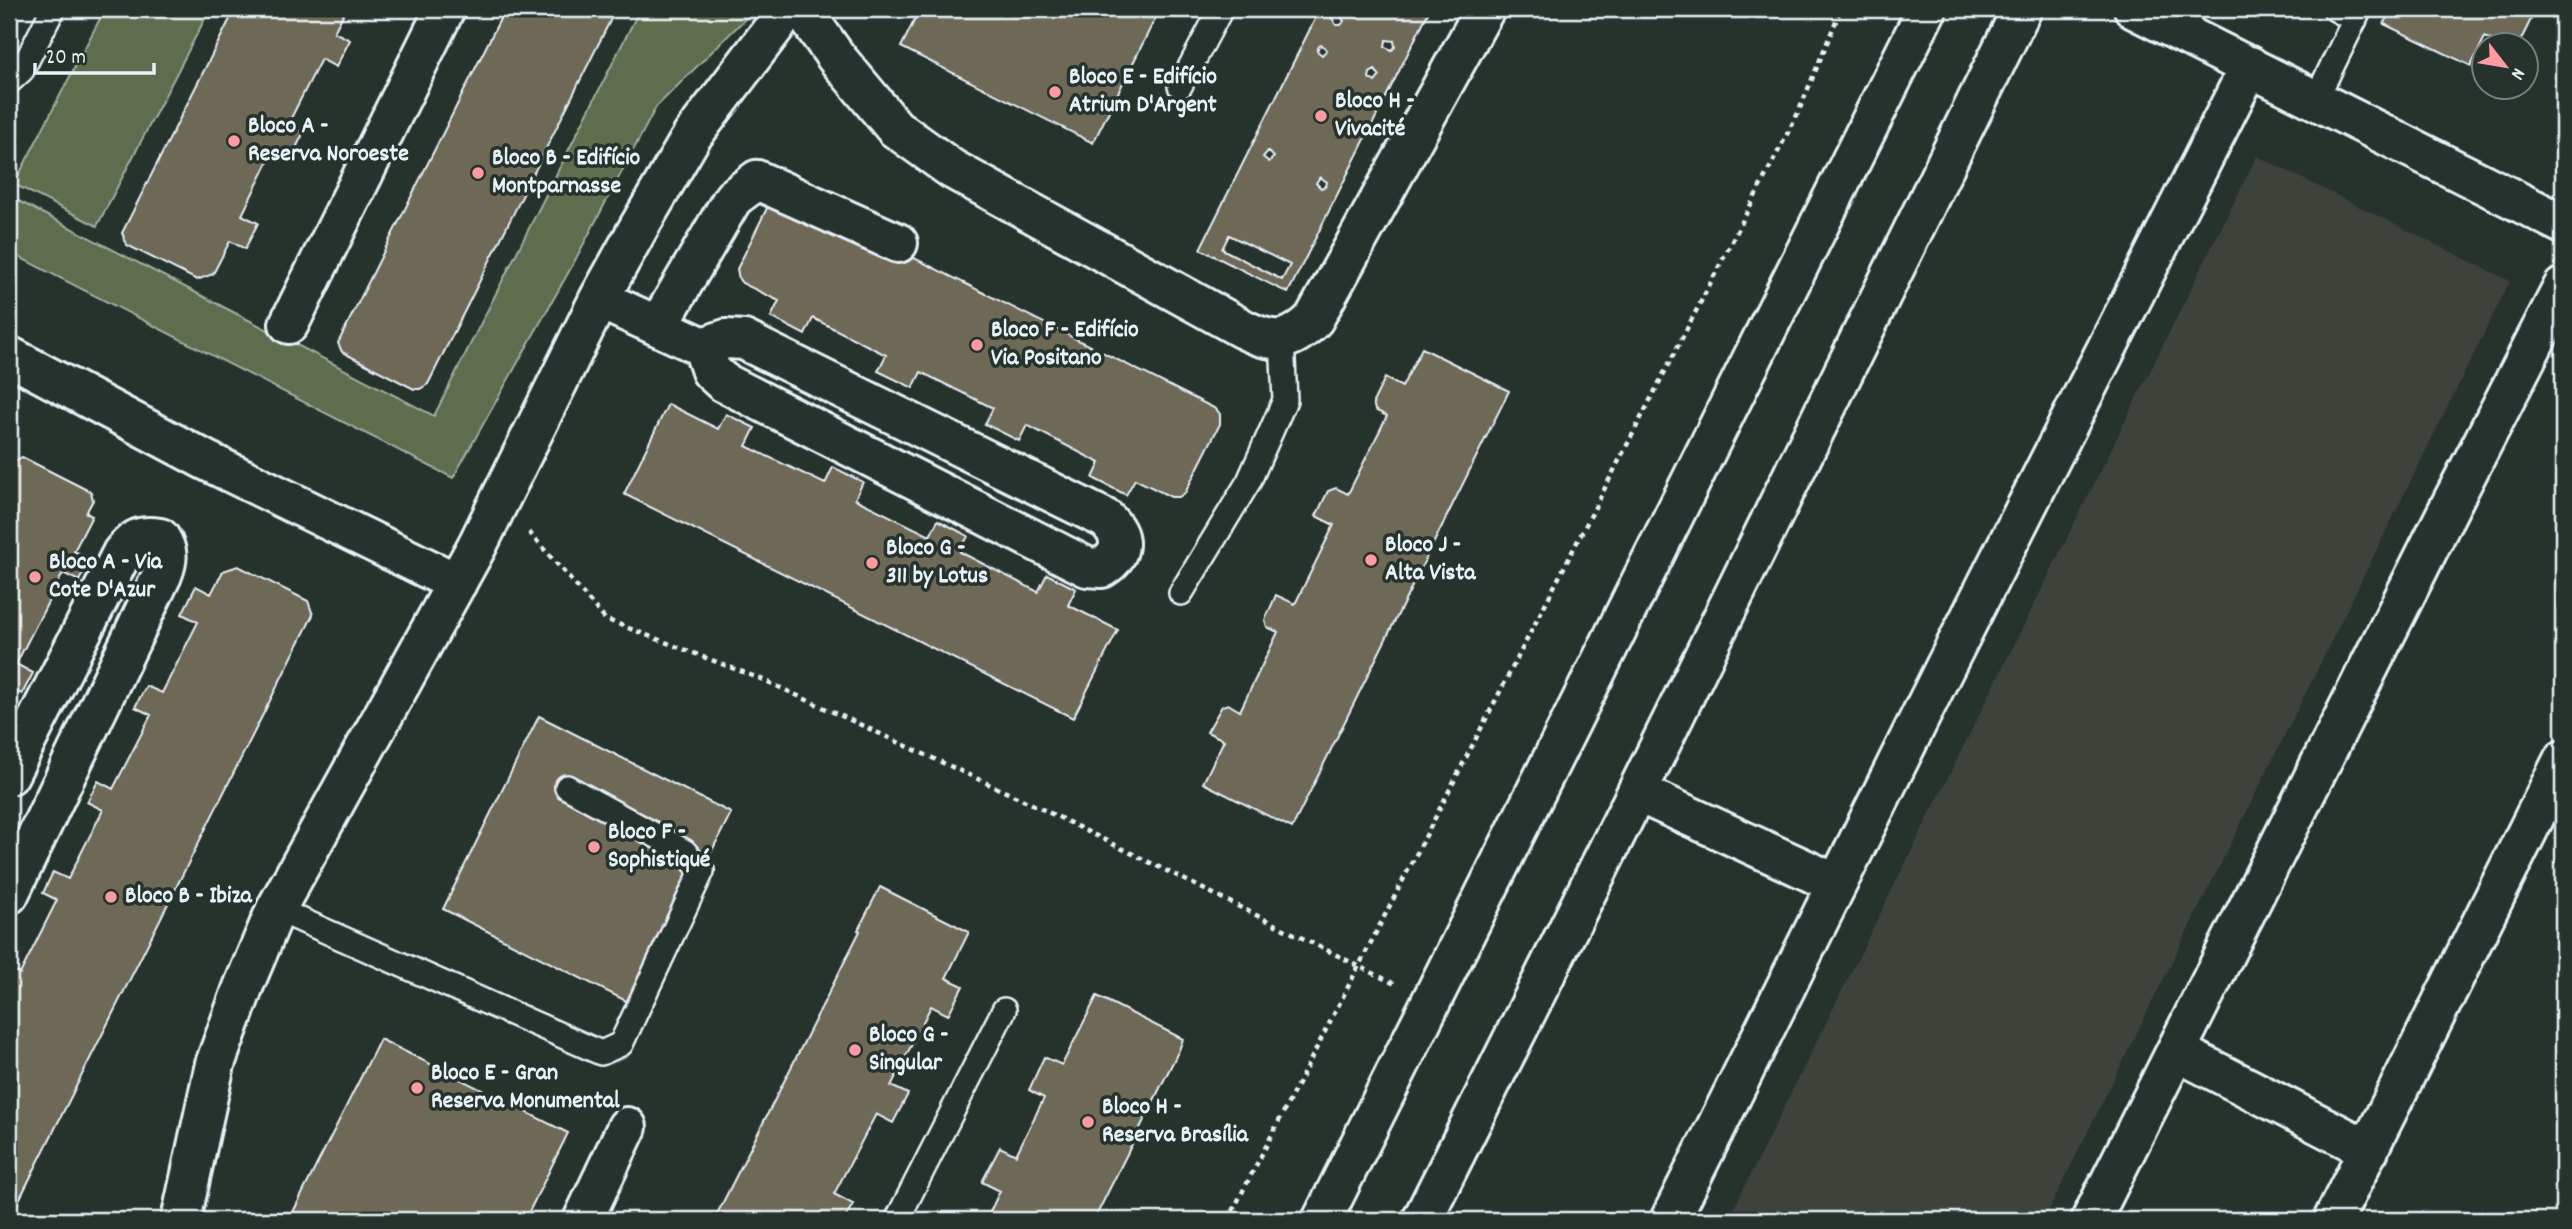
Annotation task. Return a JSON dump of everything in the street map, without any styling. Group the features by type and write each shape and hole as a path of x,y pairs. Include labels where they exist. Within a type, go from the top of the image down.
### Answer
{"street":[{"path":"289,324 445,9"},
{"path":"181,1220 215,1064 276,909 457,583 599,299 692,136 788,9"},
{"path":"802,9 836,57 895,128 921,148 952,169 1243,329 1262,339 1282,340 1298,334 1314,319 1485,9"},
{"path":"1322,1220 1927,9"},
{"path":"1422,1220 1637,792 2022,9"},
{"path":"2134,9 2186,20 2250,66 2563,224"},
{"path":"1670,1220 2158,243 2250,66"},
{"path":"658,326 733,198 757,180 898,243"},
{"path":"2091,1220 2563,287"},
{"path":"599,299 704,347 726,339 744,340 1106,519 1118,532 1121,542 1118,553 1102,568 1087,567 723,382 711,371 704,347"},
{"path":"9,356 205,460 457,583"},
{"path":"9,775 122,553 131,542 143,535 160,538 167,549 168,561 9,894"},
{"path":"2333,1220 2563,760"},
{"path":"1637,792 1837,884"},
{"path":"2176,1051 2369,1150"},
{"path":"583,1220 627,1127"}],"lane":[{"path":"9,82 22,69 53,9"},
{"path":"1180,86 1221,9"},
{"path":"2316,99 2350,12"},
{"path":"1181,593 1249,481 1285,400 1282,340"},
{"path":"276,909 601,1053 621,1044 702,871 684,851 567,786"},
{"path":"897,1220 1004,1010"}],"path":[{"path":"1228,1220 1798,113 1841,9"},
{"path":"500,499 605,619 778,686 1034,805 1433,1002"}],"shaded area":[{"path":"2257,156 2510,281 2044,1220 1728,1220"}],"green space":[{"path":"105,9 210,9 97,226 14,184"},
{"path":"640,9 755,9 656,107 572,266 453,478 9,252 9,196 434,416"}],"building":[{"name":"Bloco A - Reserva Noroeste","path":"235,9 346,9 334,32 350,40 336,67 321,59 288,124 304,132 291,158 274,150 242,215 258,223 245,249 230,241 213,274 197,280 127,245 122,233"},
{"name":"Bloco B - Edifício Montparnasse","path":"505,9 616,9 428,384 414,389 342,352 338,343"},
{"name":"Bloco E - Edifício Atrium D'Argent","path":"920,9 1160,9 1093,143 901,47"},
{"name":"Bloco H - Vivacité","path":"1320,9 1430,9 1288,293 1200,249","holes":["1339,14 1344,21 1341,25 1336,25 1332,18","1386,40 1394,41 1395,47 1392,50 1385,47","1322,45 1327,50 1322,55 1317,51","1375,70 1380,76 1375,82 1369,78 1370,73","1268,151 1274,157 1269,162 1263,157","1320,177 1327,182 1326,186 1321,188 1316,183","1229,235 1290,265 1282,280 1222,249"]},
{"path":"2392,9 2536,9 2525,32 2470,32 2470,66 2384,24"},
{"name":"Bloco F - Edifício Via Positano","path":"786,194 1216,409 1220,414 1220,424 1185,493 1179,497 1171,497 1135,479 1126,495 1093,478 1100,463 1027,425 1019,441 985,424 993,408 921,372 913,388 878,371 886,355 813,318 805,335 771,317 779,301 742,283 737,269 772,198"},
{"name":"Bloco J - Alta Vista","path":"1422,348 1509,391 1292,828 1203,783 1224,740 1207,732 1222,706 1228,704 1240,711 1278,632 1267,627 1265,620 1276,595 1295,604 1334,525 1316,516 1328,491 1336,488 1348,494 1387,416 1375,410 1373,402 1385,378 1402,387"},
{"name":"Bloco G - 311 by Lotus","path":"668,404 718,429 726,414 755,428 746,446 825,484 833,467 863,482 855,499 930,536 938,520 968,536 960,552 1038,592 1047,574 1076,589 1068,605 1118,630 1073,718 624,494"},
{"name":"Bloco A - Via Cote D'Azur","path":"22,457 91,492 93,500 86,513 92,516 74,551 90,559 79,581 63,573 16,664 33,673 22,694 9,688 9,463"},
{"name":"Bloco B - Ibiza","path":"238,566 308,601 313,615 9,1220 9,968 20,974 57,900 43,893 53,872 68,879 103,810 87,802 98,781 113,789 151,715 135,707 146,686 162,693 198,622 182,614 196,586 211,594 223,571"},
{"name":"Bloco F - Sophistiqué","path":"539,716 731,813 634,1005 443,909"},
{"name":"Bloco G - Singular","path":"880,887 969,932 946,978 963,986 948,1015 931,1006 891,1086 908,1094 893,1123 876,1114 834,1194 853,1204 844,1220 714,1220 860,931 858,930"},
{"name":"Bloco H - Reserva Brasília","path":"1097,996 1183,1039 1179,1050 1094,1220 986,1220 1000,1191 982,1182 1000,1147 1016,1155 1044,1098 1029,1090 1044,1057 1062,1065"},
{"name":"Bloco E - Gran Reserva Monumental","path":"380,1039 568,1133 525,1220 289,1220"}],"place":[{"name":"Bloco E - Edifício Atrium D'Argent","path":"1055,92"},
{"name":"Bloco H - Vivacité","path":"1321,116"},
{"name":"Bloco A - Reserva Noroeste","path":"234,141"},
{"name":"Bloco B - Edifício Montparnasse","path":"478,173"},
{"name":"Bloco F - Edifício Via Positano","path":"977,345"},
{"name":"Bloco J - Alta Vista","path":"1371,560"},
{"name":"Bloco G - 311 by Lotus","path":"872,563"},
{"name":"Bloco A - Via Cote D'Azur","path":"35,577"},
{"name":"Bloco F - Sophistiqué","path":"594,847"},
{"name":"Bloco B - Ibiza","path":"111,897"},
{"name":"Bloco G - Singular","path":"855,1050"},
{"name":"Bloco E - Gran Reserva Monumental","path":"417,1088"},
{"name":"Bloco H - Reserva Brasília","path":"1088,1122"}]}
